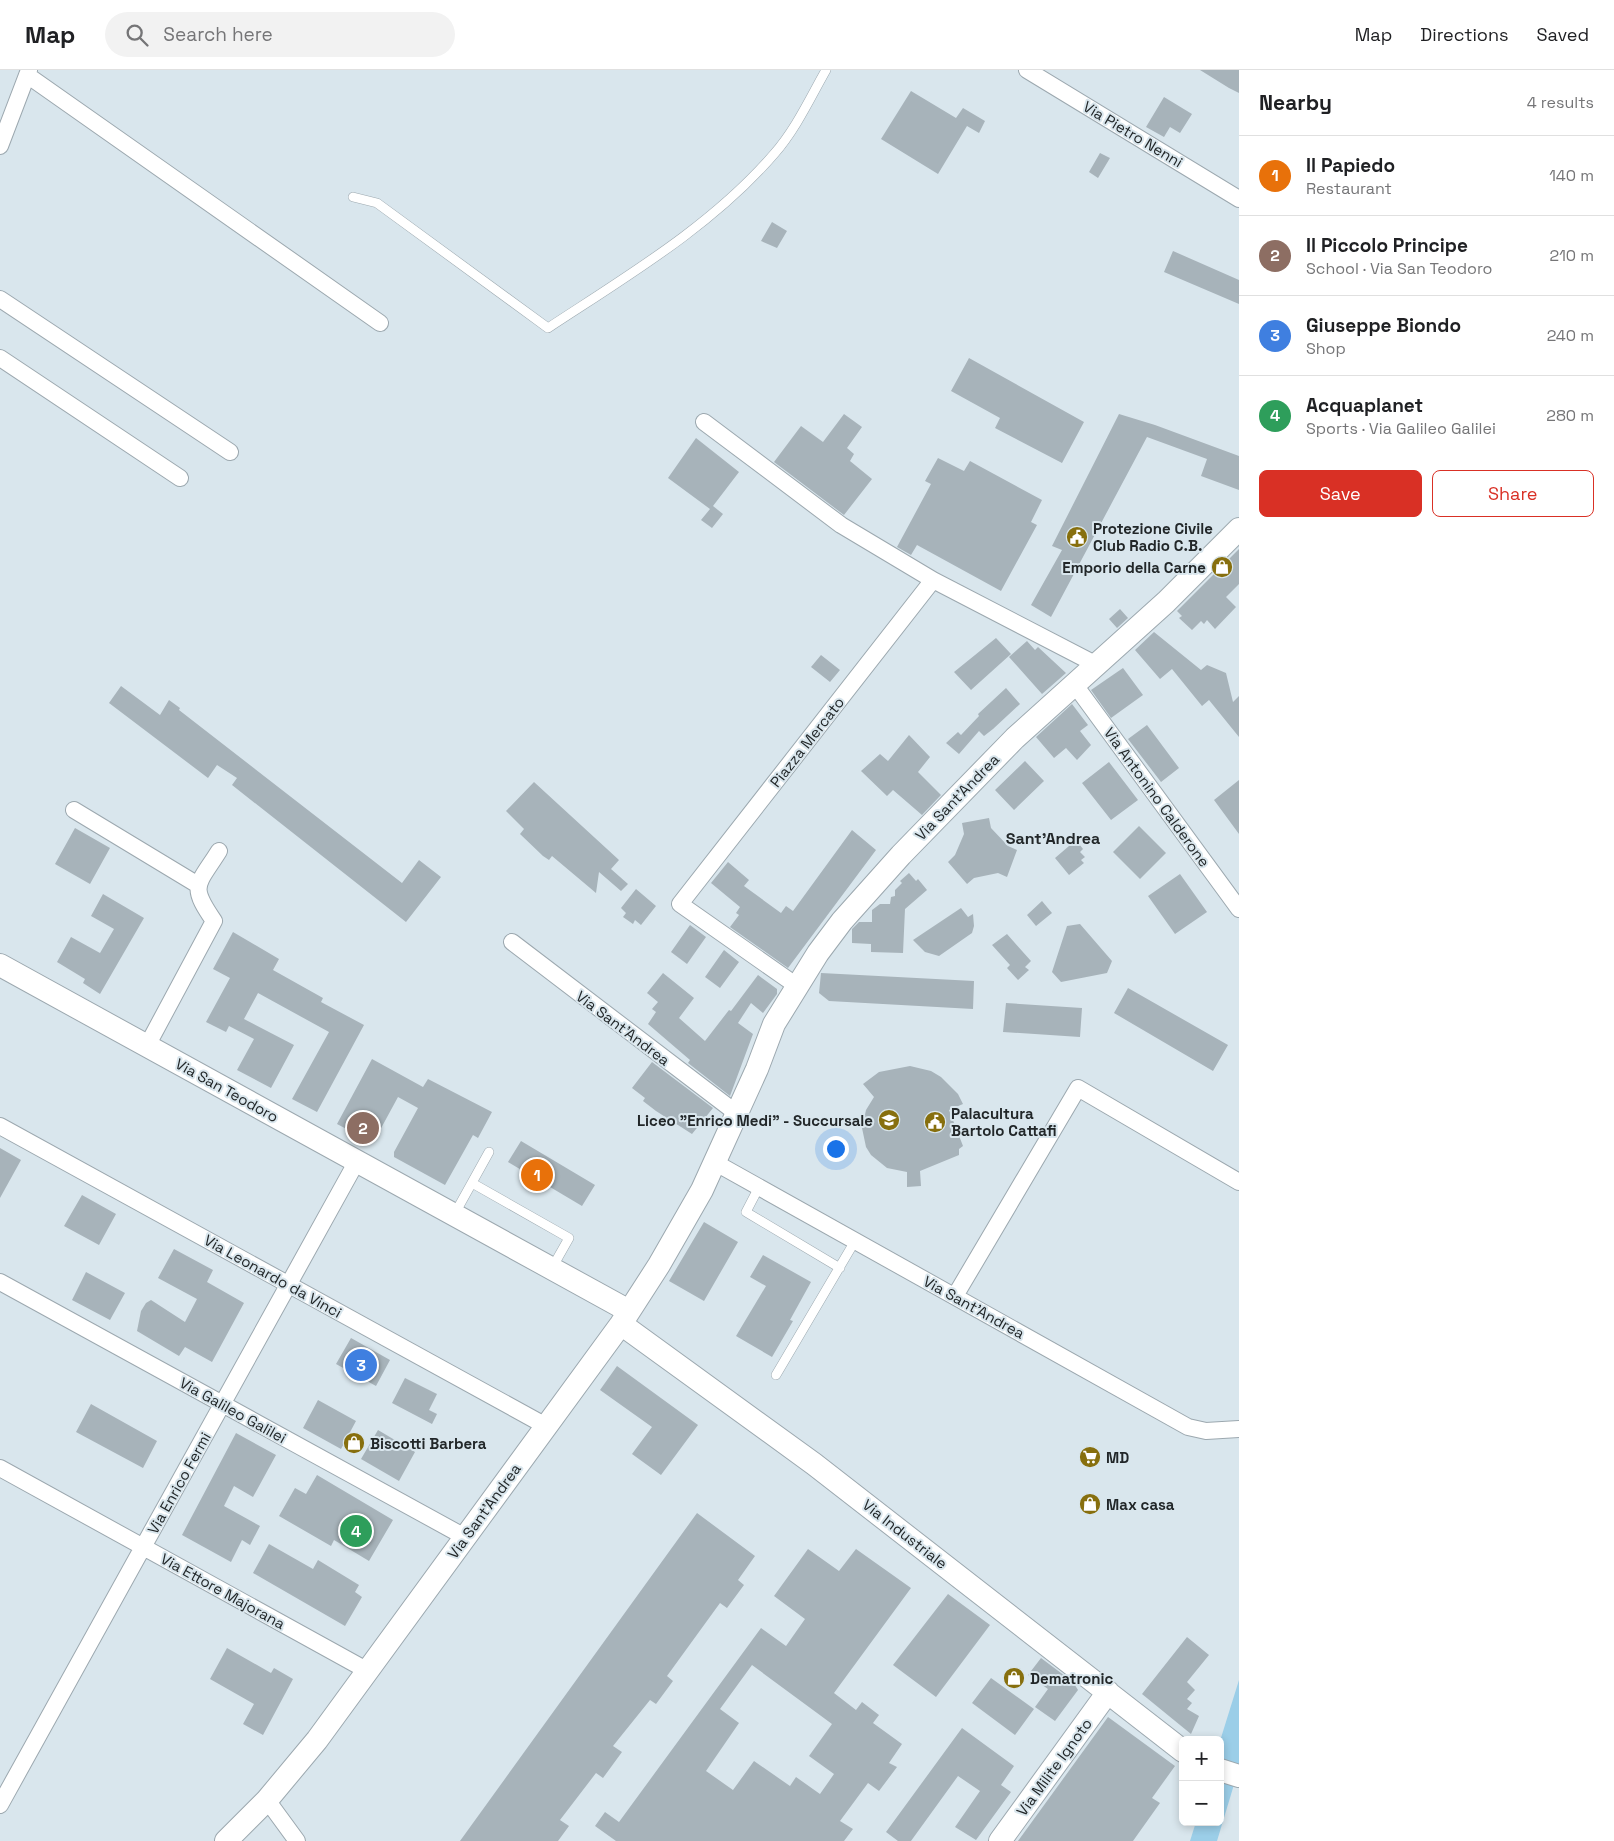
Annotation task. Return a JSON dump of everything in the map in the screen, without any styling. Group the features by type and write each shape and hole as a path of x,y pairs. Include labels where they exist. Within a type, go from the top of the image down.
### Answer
{"street":[{"name":"Via Pietro Nenni","path":"1027,70 1239,199"},
{"path":"0,146 28,73 380,322"},
{"path":"0,299 230,452"},
{"path":"0,358 180,478"},
{"path":"704,422 841,525 933,580 1097,665"},
{"name":"Via Sant'Andrea","path":"226,1841 267,1800 317,1740 625,1318 659,1265 702,1190 735,1112 757,1069 774,1024 818,953 871,887 1015,738 1166,602 1239,529"},
{"name":"Piazza Mercato","path":"797,986 680,904 933,580"},
{"name":"Via Antonino Calderone","path":"1075,685 1239,909"},
{"path":"74,810 198,885"},
{"path":"147,1046 214,921 199,899 198,885 220,851"},
{"name":"Via Sant'Andrea","path":"512,942 735,1112"},
{"name":"Via San Teodoro","path":"0,965 552,1268 625,1318"},
{"path":"955,1296 1078,1088 1239,1182"},
{"name":"Via Leonardo da Vinci","path":"0,1126 546,1426"},
{"name":"Via Enrico Fermi","path":"0,1805 357,1161"},
{"name":"Via Sant'Andrea","path":"714,1162 1188,1427 1206,1431 1239,1429"},
{"name":"Via Galileo Galilei","path":"0,1282 465,1537"},
{"name":"Via Industriale","path":"625,1318 1179,1748"},
{"name":"Via Ettore Majorana","path":"0,1468 368,1671"},
{"name":"Via Milite Ignoto","path":"1000,1841 1108,1692"},
{"path":"1224,1771 1239,1776"},
{"path":"267,1800 297,1841"}],"lane":[{"path":"353,198 377,203 548,328 663,252 744,185 774,154 794,126 826,70"},
{"path":"454,1215 490,1152"},
{"path":"472,1182 569,1238 552,1268"},
{"path":"759,1187 746,1212 840,1268"},
{"path":"776,1375 855,1241"}],"water":[{"path":"1239,1680 1239,1768 1224,1818 1224,1736 1222,1736"},
{"path":"1195,1826 1222,1826 1217,1841 1190,1841"}],"building":[{"path":"1200,70 1239,70 1239,93 1229,88"},
{"path":"911,91 956,118 963,108 985,121 979,133 967,126 938,174 881,139"},
{"path":"1164,97 1192,114 1180,133 1170,127 1164,137 1146,127"},
{"path":"1100,153 1110,158 1098,178 1089,172"},
{"path":"772,222 787,231 777,248 761,241"},
{"path":"1173,251 1239,280 1239,304 1164,272"},
{"path":"969,358 1084,422 1062,463 995,428 1000,418 951,391"},
{"path":"844,414 862,427 847,448 854,454 850,461 872,479 844,515 774,462 801,426 823,442"},
{"path":"1119,414 1155,425 1239,456 1239,490 1201,476 1207,459 1147,437 1051,617 1031,605 1062,550 1052,546"},
{"path":"696,438 739,472 713,506 723,514 712,528 701,520 710,509 668,478"},
{"path":"938,458 964,471 970,461 1042,500 1031,522 1037,525 1001,591 917,545 911,555 897,547 931,484 925,481"},
{"path":"1239,549 1239,584 1226,597 1236,607 1215,629 1207,620 1204,624 1201,621 1192,630 1179,618 1182,616 1177,611"},
{"path":"1120,609 1128,618 1117,628 1109,619"},
{"path":"1154,632 1201,670 1207,665 1226,673 1233,702 1239,696 1239,737 1209,700 1202,706 1172,669 1160,679 1135,650"},
{"path":"996,638 1011,654 971,690 954,672"},
{"path":"1027,641 1035,650 1038,647 1066,673 1042,694 1009,657"},
{"path":"821,655 840,670 830,682 811,667"},
{"path":"1123,668 1143,695 1111,718 1091,690"},
{"path":"121,686 160,715 169,700 180,708 179,710 402,883 419,860 441,877 406,922 232,785 237,778 217,765 208,778 109,703"},
{"path":"1006,688 1020,704 993,729 984,736 979,731 959,754 946,743 958,732 961,735 979,716 978,714"},
{"path":"1072,704 1088,725 1080,731 1091,745 1077,760 1066,748 1054,758 1036,737"},
{"path":"1147,725 1179,768 1161,782 1128,739"},
{"path":"909,735 930,757 918,772 941,795 922,815 893,790 887,796 861,771 880,754 888,761"},
{"path":"1025,761 1044,781 1014,810 995,790"},
{"path":"1109,762 1138,800 1111,820 1082,783"},
{"path":"1239,780 1239,834 1214,800"},
{"path":"534,782 619,860 611,869 628,884 621,891 599,872 596,893 552,856 549,860 543,856 520,834 524,829 506,811"},
{"path":"989,818 991,828 1008,846 1017,850 1007,877 998,873 974,878 967,884 948,862 955,855 964,834 962,823"},
{"path":"1139,826 1166,853 1140,879 1113,852"},
{"path":"75,828 110,848 90,884 55,864"},
{"path":"852,830 876,850 788,968 730,927 739,915 736,913 740,907 711,883 728,862 749,880 744,886 781,913 786,906 793,911"},
{"path":"1076,840 1083,849 1080,852 1085,857 1081,860 1084,863 1069,875 1055,858"},
{"path":"909,873 916,881 918,879 927,890 905,909 903,953 871,952 871,944 852,943 852,929 859,922 872,922 872,910 880,904 890,904 891,897 895,896 895,890 902,883 900,881"},
{"path":"1180,874 1207,912 1175,934 1148,896"},
{"path":"636,889 656,906 641,925 635,920 633,924 623,917 626,913 621,908"},
{"path":"103,894 144,918 100,994 83,983 85,979 57,962 71,937 100,953 114,929 91,916"},
{"path":"1042,901 1052,913 1036,926 1027,915"},
{"path":"961,908 968,917 973,914 974,926 972,933 939,956 925,952 913,940"},
{"path":"1080,924 1112,961 1107,973 1061,982 1052,972 1067,926"},
{"path":"690,925 706,937 687,964 671,952"},
{"path":"233,932 279,959 273,970 323,998 321,1002 364,1025 317,1112 292,1099 329,1032 258,993 244,1019 294,1045 271,1088 237,1070 254,1039 229,1026 226,1032 206,1022 230,978 213,969"},
{"path":"1007,934 1031,961 1025,967 1029,970 1018,980 1007,968 1010,965 992,945"},
{"path":"724,950 739,962 720,988 705,977"},
{"path":"663,973 694,998 679,1018 705,1041 758,975 777,989 777,994 763,1013 751,1003 738,1023 753,1034 730,1096 688,1063 690,1060 648,1024 656,1012 652,1009 658,1002 647,993"},
{"path":"821,973 974,981 973,1009 829,1001 819,993"},
{"path":"1128,988 1228,1045 1213,1071 1114,1013"},
{"path":"1006,1003 1082,1008 1080,1037 1003,1032"},
{"path":"372,1059 423,1087 428,1079 492,1112 478,1138 473,1135 445,1185 394,1157 394,1152 418,1108 398,1097 373,1143 337,1124"},
{"path":"652,1062 713,1108 692,1134 656,1111 643,1101 645,1098 632,1088"},
{"path":"910,1066 931,1071 941,1077 958,1094 963,1104 949,1110 963,1146 959,1149 959,1155 920,1171 921,1186 907,1187 907,1172 887,1168 871,1155 866,1147 862,1128 866,1110 874,1097 863,1084 879,1072"},
{"path":"521,1141 595,1185 582,1206 508,1162"},
{"path":"0,1148 21,1160 0,1198"},
{"path":"82,1195 116,1214 99,1245 64,1226"},
{"path":"704,1222 738,1242 704,1301 669,1281"},
{"path":"174,1249 213,1270 207,1282 244,1303 212,1362 185,1347 179,1356 137,1331 141,1311 146,1303 151,1300 185,1322 197,1299 158,1278"},
{"path":"763,1255 811,1282 790,1320 793,1321 772,1357 736,1336 766,1286 750,1277"},
{"path":"86,1272 125,1293 110,1320 72,1300"},
{"path":"351,1338 390,1360 376,1386 336,1364"},
{"path":"617,1366 698,1425 661,1475 632,1454 652,1427 600,1390"},
{"path":"405,1378 437,1394 429,1410 437,1414 432,1424 392,1403"},
{"path":"318,1400 356,1421 341,1449 303,1428"},
{"path":"91,1404 157,1441 143,1468 76,1432"},
{"path":"378,1430 415,1452 399,1481 361,1459"},
{"path":"236,1433 276,1455 253,1497 234,1486 224,1506 260,1526 250,1545 242,1540 231,1562 182,1535"},
{"path":"317,1475 393,1520 369,1561 334,1540 331,1546 279,1516 295,1488 306,1494"},
{"path":"697,1513 755,1556 738,1580 744,1585 727,1608 720,1603 667,1676 673,1681 656,1704 650,1700 613,1746 622,1752 603,1778 596,1773 560,1820 569,1826 558,1841 460,1841"},
{"path":"269,1544 313,1569 318,1560 359,1585 355,1592 362,1597 345,1626 253,1573"},
{"path":"808,1549 839,1571 856,1549 911,1588 834,1693 856,1710 862,1702 879,1715 873,1723 902,1744 889,1763 897,1767 879,1791 868,1783 840,1821 853,1829 844,1841 616,1841 595,1826 605,1812 619,1822 761,1628 786,1646 805,1619 774,1596","holes":["752,1665 832,1724 809,1756 834,1774 820,1794 796,1777 790,1786 754,1761 733,1790 706,1771 739,1723 720,1709"]},
{"path":"948,1594 990,1625 936,1697 893,1665"},
{"path":"1187,1637 1209,1655 1187,1682 1195,1690 1187,1699 1192,1703 1187,1709 1199,1716 1191,1734 1142,1694"},
{"path":"227,1648 271,1673 274,1668 293,1679 263,1735 243,1724 254,1704 210,1679"},
{"path":"1041,1658 1073,1682 1078,1690 1055,1721 1035,1707 1048,1689 1028,1675"},
{"path":"991,1678 1034,1709 1015,1735 972,1703"},
{"path":"1108,1717 1175,1766 1152,1798 1160,1803 1133,1841 1018,1841"},
{"path":"962,1728 1014,1766 1001,1785 1011,1792 976,1840 955,1827 980,1791 958,1776 911,1841 898,1841 886,1832"}],"place":[{"name":"Protezione Civile Club Radio C.B.","path":"1077,537"},
{"name":"Emporio della Carne","path":"1222,567"},
{"name":"Liceo \"Enrico Medi\" - Succursale","path":"889,1120"},
{"name":"Palacultura Bartolo Cattafi","path":"935,1122"},
{"name":"Il Piccolo Principe","path":"363,1128"},
{"name":"Il Papiedo","path":"537,1175"},
{"name":"Giuseppe Biondo","path":"361,1365"},
{"name":"Biscotti Barbera","path":"354,1443"},
{"name":"MD","path":"1090,1457"},
{"name":"Max casa","path":"1090,1504"},
{"name":"Acquaplanet","path":"356,1531"},
{"name":"Dematronic","path":"1014,1678"}],"district":[{"name":"Sant'Andrea","path":"1053,838"}]}
